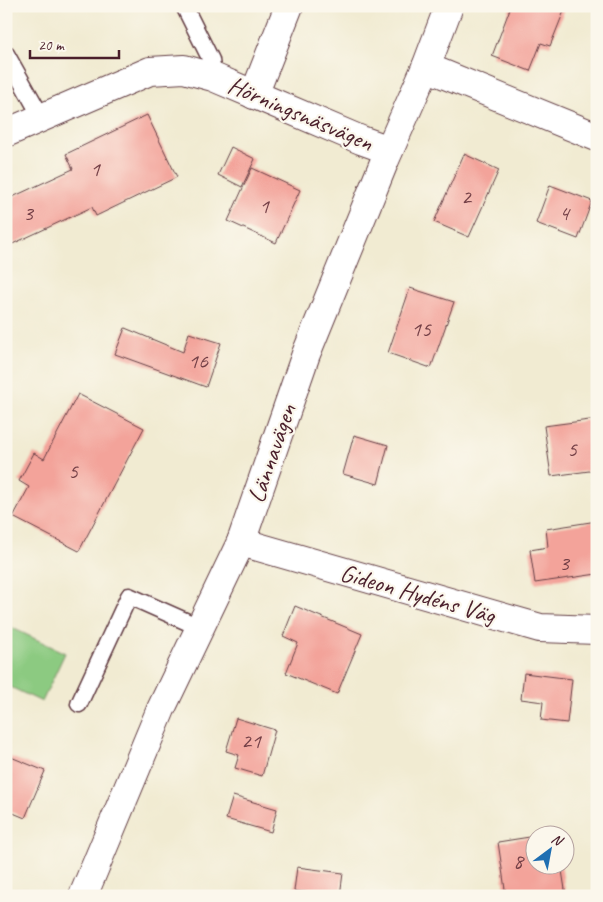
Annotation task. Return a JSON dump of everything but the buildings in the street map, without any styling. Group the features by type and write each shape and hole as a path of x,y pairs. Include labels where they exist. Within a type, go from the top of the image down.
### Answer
{"street":[{"path":"254,95 289,6"},
{"name":"Lännavägen","path":"83,896 160,709 201,628 241,542 306,354 389,150 426,67 449,6"},
{"path":"426,67 597,137"},
{"name":"Hörningsnäsvägen","path":"6,134 150,71 184,69 213,77 389,150"},
{"name":"Gideon Hydéns Väg","path":"241,542 540,628 597,630"}],"lane":[{"name":"Hörningsnäsvägen","path":"184,6 211,60 213,77"},
{"path":"6,54 42,118"},
{"path":"79,704 129,596 201,628"}],"green space":[{"path":"6,625 65,653 42,702 6,685"}]}
